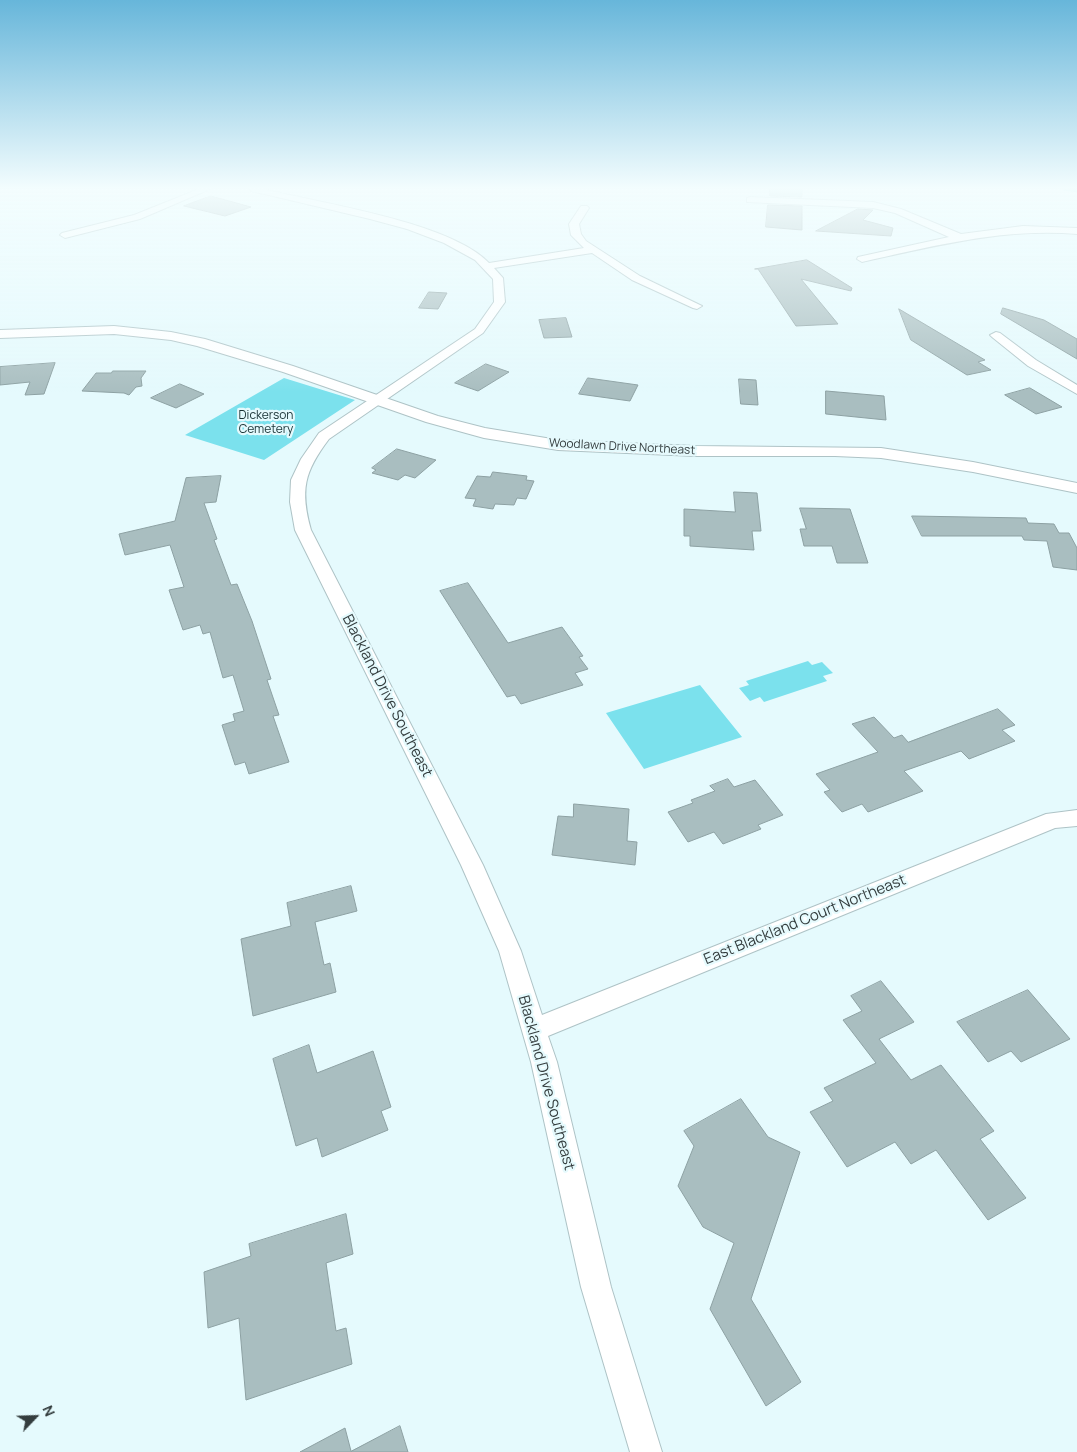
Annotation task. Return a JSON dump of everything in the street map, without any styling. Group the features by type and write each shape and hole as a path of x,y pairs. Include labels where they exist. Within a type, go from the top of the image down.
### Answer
{"street":[{"name":"Blackland Drive Southeast","path":"474,257 488,266 501,284 500,304 491,320 460,345 324,436 309,456 299,475 296,508 303,530 479,881 510,951 544,1062 596,1287 646,1452"},
{"path":"488,266 548,257"},
{"path":"603,257 636,278 697,306"},
{"path":"862,260 877,257"},
{"name":"Woodlawn Drive Northeast","path":"0,334 114,330 171,336 200,342 288,369 432,419 484,433 558,445 695,451 835,451 881,453 925,458 1077,488"},
{"path":"996,336 1032,362 1077,390"},
{"name":"East Blackland Court Northeast","path":"534,1030 1053,820 1077,818"}],"green space":[{"name":"Dickerson Cemetery","path":"284,378 355,400 264,460 185,435"},
{"path":"808,661 812,665 822,662 833,673 823,676 827,681 764,702 760,697 750,701 739,688 749,685 746,681"},
{"path":"700,685 742,737 644,769 606,713"}],"building":[{"path":"807,260 852,288 851,291 801,279 838,324 796,326 758,269 755,269"},
{"path":"429,292 447,293 438,309 419,308"},
{"path":"1003,308 1044,320 1077,339 1077,359 1001,314"},
{"path":"899,309 985,360 978,362 991,370 967,375 911,340"},
{"path":"566,318 572,337 544,338 539,320"},
{"path":"55,363 44,394 25,395 30,382 0,385 0,367"},
{"path":"486,364 509,372 478,391 455,383"},
{"path":"113,371 146,371 141,378 142,386 136,387 129,395 124,393 82,391 96,373 111,373"},
{"path":"588,378 638,385 630,401 579,394"},
{"path":"739,379 756,380 758,405 741,404"},
{"path":"180,384 204,394 176,408 151,398"},
{"path":"1030,388 1062,407 1036,414 1005,395"},
{"path":"826,391 884,396 886,420 826,414"},
{"path":"397,449 436,460 415,478 405,475 398,480 372,473 376,470 372,468"},
{"path":"493,472 527,476 526,480 534,481 526,499 517,498 514,505 495,504 493,509 473,506 476,499 465,498 477,476 490,477"},
{"path":"221,476 216,502 204,503 217,539 214,540 231,585 237,584 252,621 271,679 267,680 279,715 273,716 289,762 249,774 245,762 235,765 222,725 235,721 233,714 244,711 233,675 223,678 210,632 203,634 200,625 183,630 169,590 184,587 170,545 125,555 119,534 175,521 186,478"},
{"path":"734,492 757,493 761,531 752,531 754,550 690,546 690,536 684,536 684,509 735,512"},
{"path":"800,508 850,509 868,563 837,563 832,546 804,546 800,529 806,529"},
{"path":"912,516 1026,518 1028,523 1054,524 1059,533 1069,533 1077,548 1077,570 1053,567 1047,541 1024,540 1022,536 922,536"},
{"path":"468,583 508,643 562,627 583,656 579,657 588,669 575,673 583,685 521,704 515,695 507,697 440,591"},
{"path":"998,709 1015,725 1002,730 1015,741 969,759 961,751 904,771 923,791 868,812 862,804 842,812 824,792 830,790 816,774 878,752 852,724 874,717 894,738 902,735 908,742"},
{"path":"728,779 734,787 755,780 783,815 758,825 761,829 723,844 714,832 688,842 668,812 693,803 691,800 715,791 710,786"},
{"path":"574,804 629,809 627,841 637,842 635,865 552,855 558,816 573,817"},
{"path":"351,886 357,911 315,922 324,965 330,963 336,992 253,1016 241,939 291,926 287,903"},
{"path":"881,981 914,1022 879,1039 911,1080 941,1065 994,1131 980,1139 1026,1198 988,1220 936,1150 911,1164 895,1142 847,1167 810,1112 833,1101 824,1088 876,1063 843,1020 862,1011 851,996"},
{"path":"1028,990 1070,1039 1021,1062 1011,1051 988,1062 957,1022"},
{"path":"309,1045 317,1073 373,1051 391,1107 381,1111 388,1130 322,1157 317,1138 296,1146 273,1059"},
{"path":"741,1099 768,1137 800,1152 751,1299 801,1382 766,1406 710,1309 734,1243 703,1227 678,1186 694,1146 684,1131"},
{"path":"346,1214 353,1254 326,1263 336,1331 346,1328 352,1364 246,1400 239,1318 208,1328 204,1272 251,1256 249,1244"},
{"path":"400,1426 408,1452 300,1452 345,1428 351,1451"}]}
